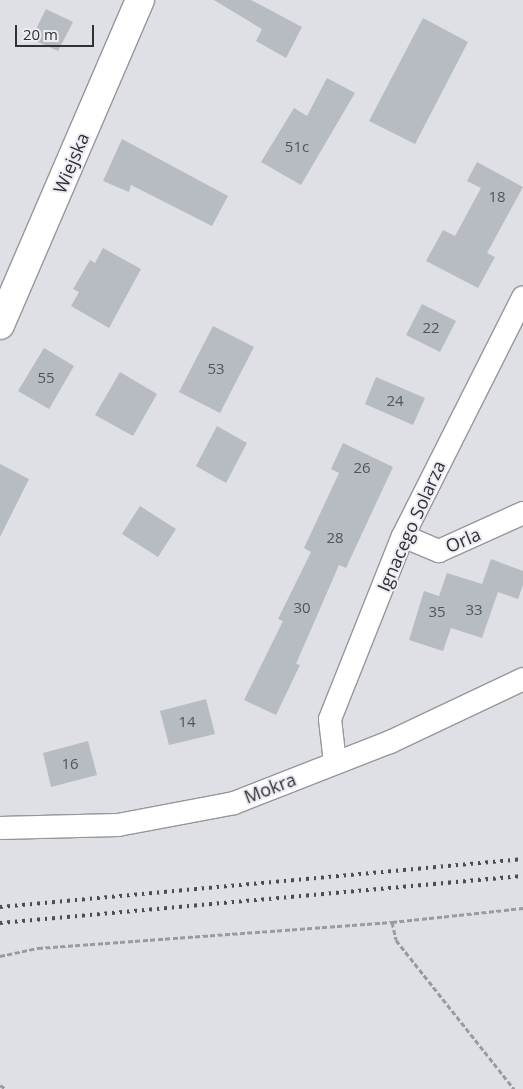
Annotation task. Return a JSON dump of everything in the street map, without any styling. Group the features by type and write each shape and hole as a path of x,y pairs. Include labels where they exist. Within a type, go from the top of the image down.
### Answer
{"street":[{"name":"Wiejska","path":"0,325 140,0"},
{"name":"Ignacego Solarza","path":"335,763 330,719 403,536 523,297"},
{"name":"Orla","path":"403,536 439,551 523,513"},
{"name":"Mokra","path":"0,828 89,828 146,821 234,803 390,742 523,680"}],"path":[{"path":"0,956 38,948 392,922 523,908"},
{"path":"392,922 396,940 514,1089"},
{"path":"0,1085 6,1089"}],"building":[{"path":"214,0 251,0 302,27 286,58 256,41 262,29"},
{"path":"46,9 73,22 58,51 31,39"},
{"path":"423,18 468,42 415,144 369,121"},
{"path":"327,78 355,93 301,185 261,162 294,108 307,116"},
{"path":"122,139 228,196 212,226 131,185 129,192 103,181"},
{"path":"477,162 523,187 487,253 495,257 478,288 426,261 443,230 455,236 481,188 467,181"},
{"path":"103,248 141,269 109,328 71,306 79,292 73,289 90,260 95,263"},
{"path":"422,304 456,321 440,352 406,335"},
{"path":"213,326 254,347 220,413 179,392"},
{"path":"44,348 74,366 49,409 18,391"},
{"path":"120,372 157,394 133,436 95,415"},
{"path":"376,377 425,398 413,425 365,404"},
{"path":"217,426 247,443 226,483 196,466"},
{"path":"343,443 393,467 346,568 339,565 296,664 300,665 276,715 244,700 283,621 278,619 311,552 304,548 339,473 331,469"},
{"path":"0,464 29,479 0,537"},
{"path":"140,506 176,529 158,557 122,534"},
{"path":"491,559 523,571 523,585 518,599 498,592 482,638 451,628 443,651 409,640 424,591 439,596 447,573 482,584"},
{"path":"206,699 215,734 169,745 160,711"},
{"path":"88,741 97,775 51,787 43,753"}],"railway":[{"path":"0,907 523,859"},
{"path":"0,923 523,876"}]}
